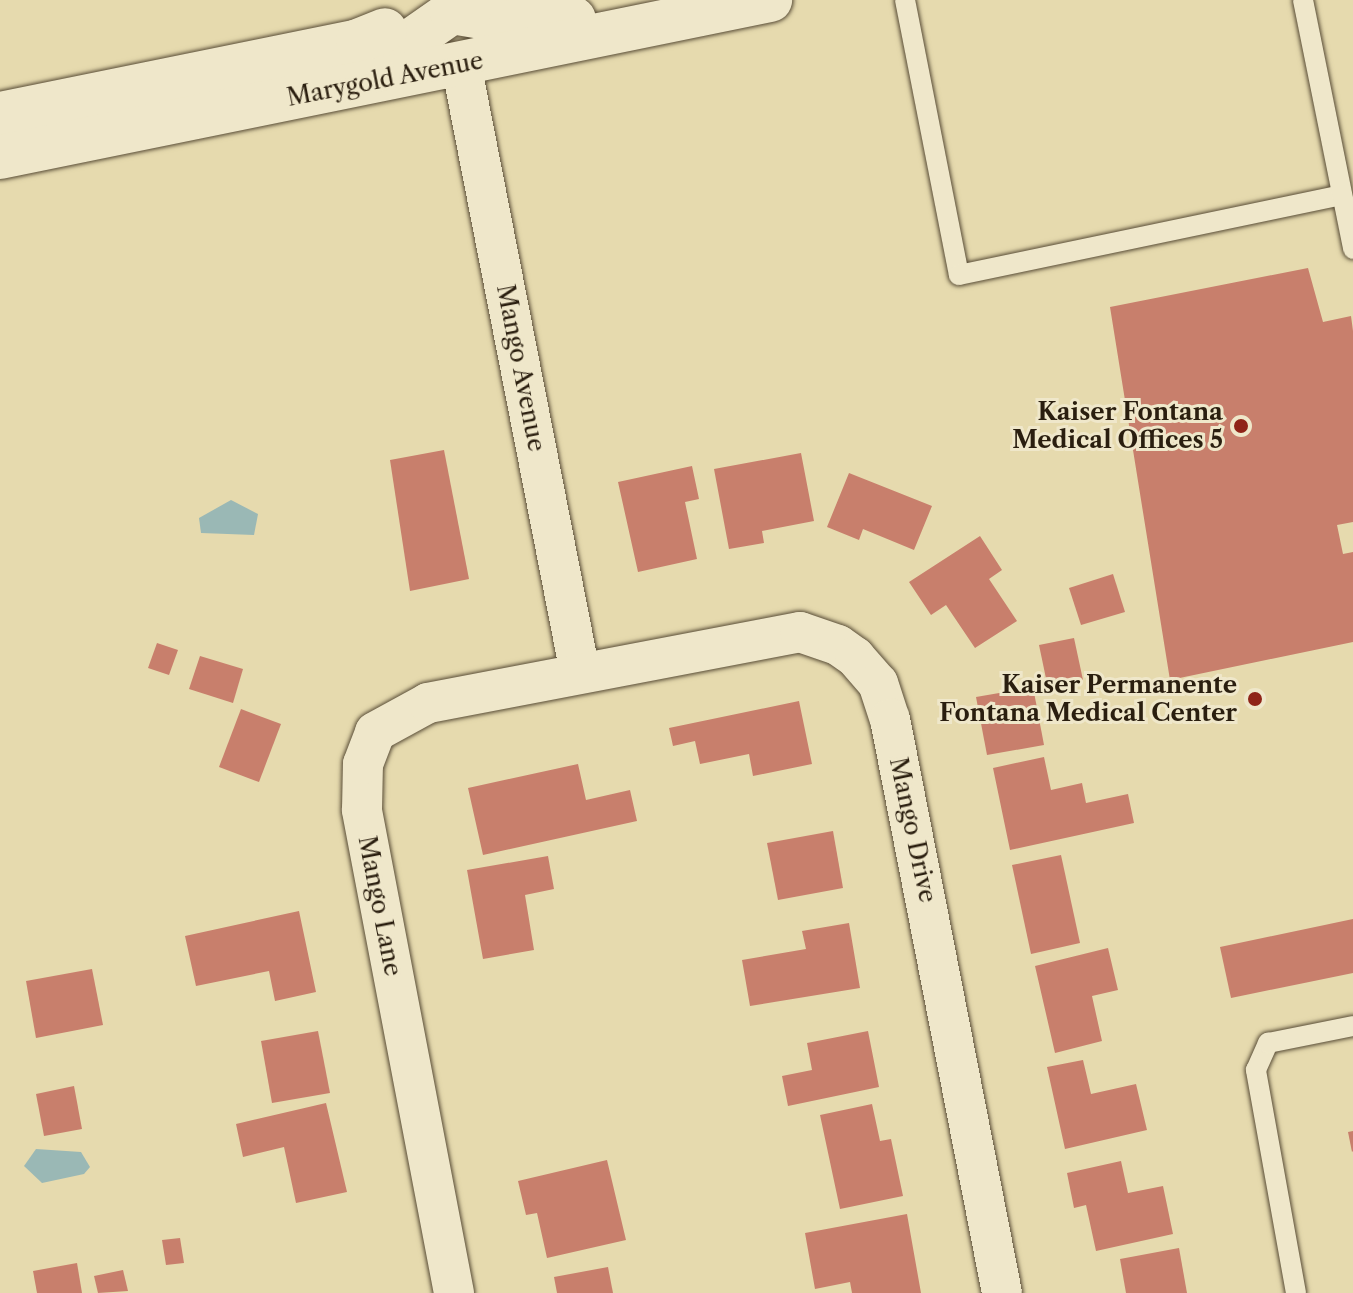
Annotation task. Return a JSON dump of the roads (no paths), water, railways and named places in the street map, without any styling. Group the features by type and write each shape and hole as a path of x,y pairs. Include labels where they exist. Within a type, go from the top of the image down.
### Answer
{"street":[{"name":"Marygold Avenue","path":"0,114 358,41 451,6 516,0"},
{"path":"0,144 35,126 364,62 399,49 451,6 544,22 670,0"},
{"name":"Marygold Avenue","path":"0,157 770,0"},
{"name":"Mango Avenue","path":"461,64 580,673"},
{"name":"Mango Drive","path":"580,673 800,632 838,645 878,683 890,719 925,884 1002,1293"},
{"name":"Mango Lane","path":"454,1293 362,810 363,764 375,732 399,715 428,703 580,673"}],"lane":[{"path":"905,0 959,275 1342,195"},
{"path":"1303,0 1353,249"},
{"path":"1296,1293 1256,1070 1268,1043 1353,1026"}],"water":[{"path":"231,500 258,514 254,535 201,533 199,518"},
{"path":"36,1149 81,1152 90,1167 84,1174 42,1183 24,1166"}],"place":[{"name":"Kaiser Fontana Medical Offices 5","path":"1241,426"},
{"name":"Kaiser Permanente Fontana Medical Center","path":"1255,699"}]}
